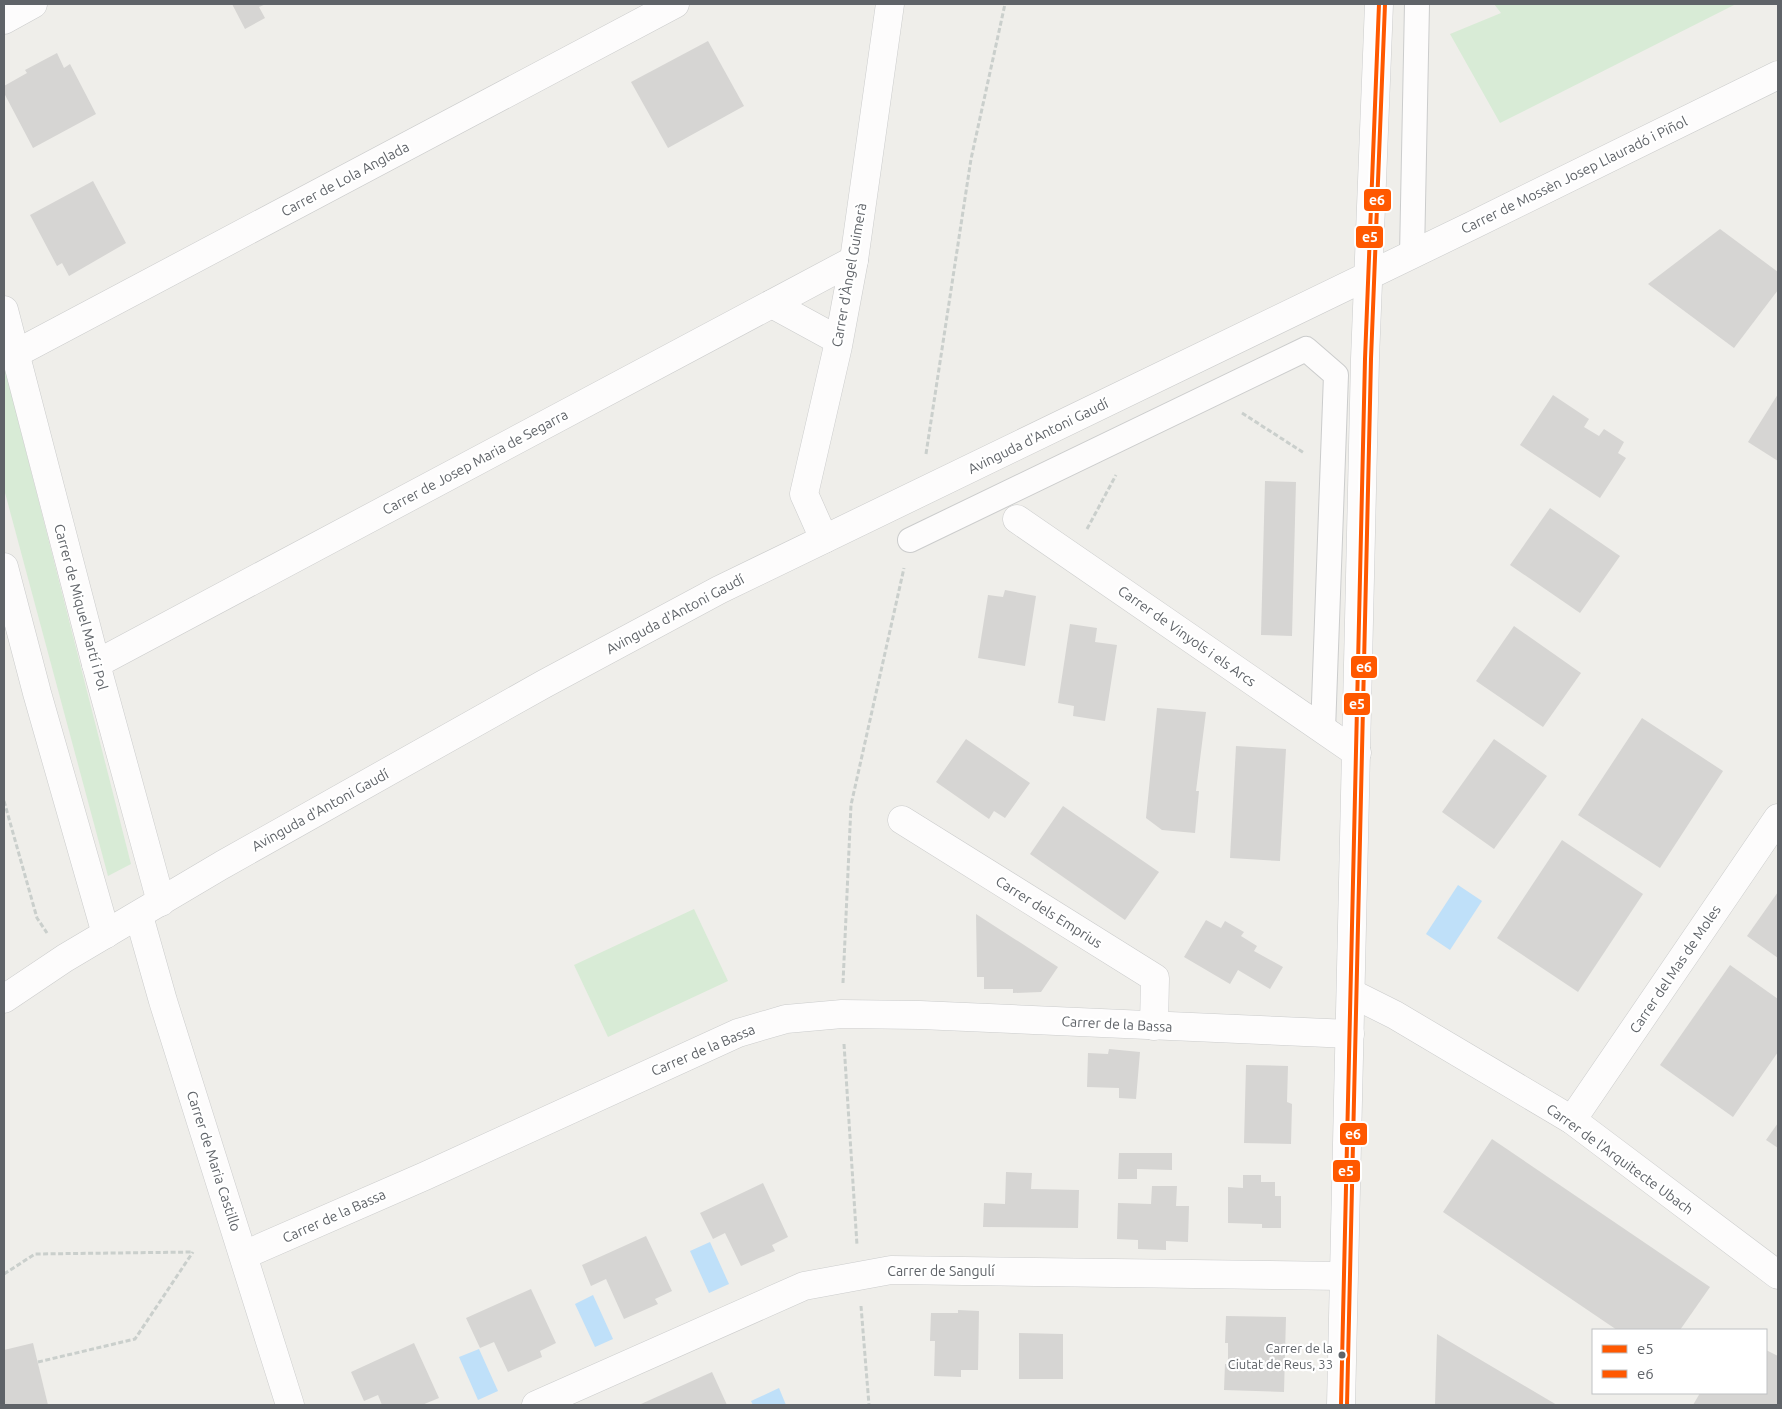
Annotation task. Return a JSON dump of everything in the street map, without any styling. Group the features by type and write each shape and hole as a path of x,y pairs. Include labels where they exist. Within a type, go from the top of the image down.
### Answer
{"street":[{"path":"4,20 33,4"},
{"name":"Carrer de Lola Anglada","path":"15,354 675,4"},
{"name":"Carrer d'Àngel Guimerà","path":"824,539 804,494 854,260 890,4"},
{"path":"1341,1405 1365,359 1370,275 1378,4"},
{"path":"1412,255 1417,4"},
{"name":"Carrer de Mossèn Josep Llauradó i Piñol","path":"1370,275 1778,75"},
{"name":"Carrer de Josep Maria de Segarra","path":"96,664 854,260"},
{"name":"Avinguda d'Antoni Gaudí","path":"4,999 65,958 222,865 544,684 720,590 1370,275"},
{"path":"772,304 838,340"},
{"name":"Carrer de Miquel Martí i Pol","path":"4,310 96,664 150,909"},
{"path":"910,540 1306,349 1336,375 1323,730"},
{"name":"Carrer de Vinyols i els Arcs","path":"1017,519 1357,753"},
{"path":"4,567 37,693 106,934"},
{"name":"Carrer del Mas de Moles","path":"1572,1120 1778,818"},
{"name":"Carrer dels Emprius","path":"902,820 1155,978 1154,1026"},
{"name":"Carrer de Maria Castillo","path":"150,909 163,1001 290,1405"},
{"name":"Carrer de l'Arquitecte Ubach","path":"1351,993 1395,1015 1572,1120 1778,1275"},
{"name":"Carrer de la Bassa","path":"244,1255 425,1176 738,1032 786,1019 842,1014 930,1015 1350,1034"},
{"name":"Carrer de Sangulí","path":"536,1405 804,1286 891,1270 1343,1276"}],"path":[{"path":"920,493 971,159 1005,4"},
{"path":"1212,394 1332,471"},
{"path":"1072,556 1119,470"},
{"path":"869,1405 842,1014 852,805 910,540"},
{"path":"4,801 36,918 65,958"},
{"path":"4,1274 35,1254 193,1252 135,1339 38,1362"}],"green space":[{"path":"1494,4 1736,4 1500,123 1450,34 1501,13"},
{"path":"4,365 131,864 108,876 4,489"},
{"path":"694,909 728,981 608,1037 574,965"}],"water":[{"path":"1458,885 1482,901 1450,950 1426,934"},
{"path":"710,1242 729,1284 709,1293 690,1251"},
{"path":"593,1295 613,1339 595,1347 575,1304"},
{"path":"479,1349 498,1391 478,1400 459,1357"},
{"path":"779,1388 786,1405 753,1405 751,1401"}],"building":[{"path":"232,4 266,4 259,7 265,18 245,29"},
{"path":"708,41 744,106 668,148 631,82"},
{"path":"57,53 64,68 70,64 96,114 33,148 4,93 4,86 27,73 25,70"},
{"path":"93,181 126,243 69,276 62,263 57,266 30,215"},
{"path":"1720,229 1778,272 1778,290 1734,348 1648,284"},
{"path":"1778,394 1778,461 1748,442"},
{"path":"1553,395 1589,419 1584,427 1599,436 1604,429 1624,442 1618,453 1626,458 1600,498 1520,445"},
{"path":"1265,481 1296,482 1292,636 1261,635"},
{"path":"1550,508 1620,556 1580,613 1510,565"},
{"path":"1005,590 1036,596 1025,666 978,658 988,595 1003,597"},
{"path":"1070,624 1097,628 1095,642 1117,645 1105,721 1073,716 1074,706 1058,703"},
{"path":"1514,626 1581,673 1543,727 1476,681"},
{"path":"1157,708 1206,712 1196,791 1199,791 1195,833 1162,830 1146,818"},
{"path":"1642,718 1723,771 1660,868 1578,815"},
{"path":"966,739 1030,783 1005,818 994,811 989,819 936,782"},
{"path":"1494,739 1547,776 1494,849 1442,812"},
{"path":"1236,746 1286,749 1280,861 1230,858"},
{"path":"1063,806 1159,872 1125,920 1030,854"},
{"path":"1562,840 1643,894 1578,992 1497,938"},
{"path":"1778,892 1778,958 1747,936"},
{"path":"976,914 1058,967 1041,992 1013,993 1013,989 984,989 984,977 977,977"},
{"path":"1206,920 1221,928 1225,921 1244,932 1241,936 1257,946 1254,951 1283,967 1270,989 1238,970 1230,984 1184,957"},
{"path":"1730,965 1778,999 1778,1052 1733,1117 1660,1065"},
{"path":"1109,1049 1140,1052 1136,1099 1119,1098 1119,1088 1087,1087 1088,1053 1108,1054"},
{"path":"1246,1065 1288,1066 1287,1102 1292,1104 1291,1144 1244,1143"},
{"path":"1778,1123 1778,1148 1766,1140"},
{"path":"1492,1139 1710,1287 1681,1329 1616,1329 1443,1212"},
{"path":"1119,1153 1172,1153 1172,1170 1137,1169 1137,1179 1118,1179"},
{"path":"1006,1172 1032,1173 1031,1189 1079,1190 1078,1228 983,1227 984,1203 1005,1204"},
{"path":"1243,1175 1261,1175 1261,1182 1275,1182 1275,1196 1281,1196 1281,1228 1262,1228 1262,1224 1228,1223 1228,1187 1243,1188"},
{"path":"763,1183 788,1237 772,1245 775,1251 741,1266 725,1233 713,1239 700,1213"},
{"path":"1152,1186 1177,1186 1176,1206 1189,1206 1188,1242 1166,1241 1166,1250 1138,1249 1138,1240 1117,1239 1118,1203 1151,1204"},
{"path":"646,1236 672,1291 655,1299 658,1304 624,1319 606,1279 591,1286 582,1265"},
{"path":"531,1289 556,1343 540,1351 542,1357 508,1372 494,1342 480,1348 466,1318"},
{"path":"958,1310 979,1311 978,1370 961,1370 961,1377 934,1376 935,1341 930,1341 931,1313 958,1313"},
{"path":"1226,1316 1286,1317 1284,1392 1224,1390 1225,1364 1228,1364 1228,1343 1225,1343"},
{"path":"1019,1333 1063,1334 1063,1379 1019,1379"},
{"path":"1437,1334 1557,1405 1435,1405"},
{"path":"33,1343 48,1405 4,1405 4,1350"},
{"path":"414,1343 439,1398 422,1405 382,1405 378,1395 364,1401 351,1372"},
{"path":"1767,1350 1778,1356 1778,1405 1693,1405 1699,1394 1767,1394"},
{"path":"712,1372 727,1405 641,1405 641,1404"}],"transit line":[{"name":"e5","path":"1341,1405 1365,359 1379,4"},
{"name":"e6","path":"1347,1405 1371,359 1385,4"}],"place":[{"name":"Carrer de la Ciutat de Reus, 33","path":"1342,1355"}]}
